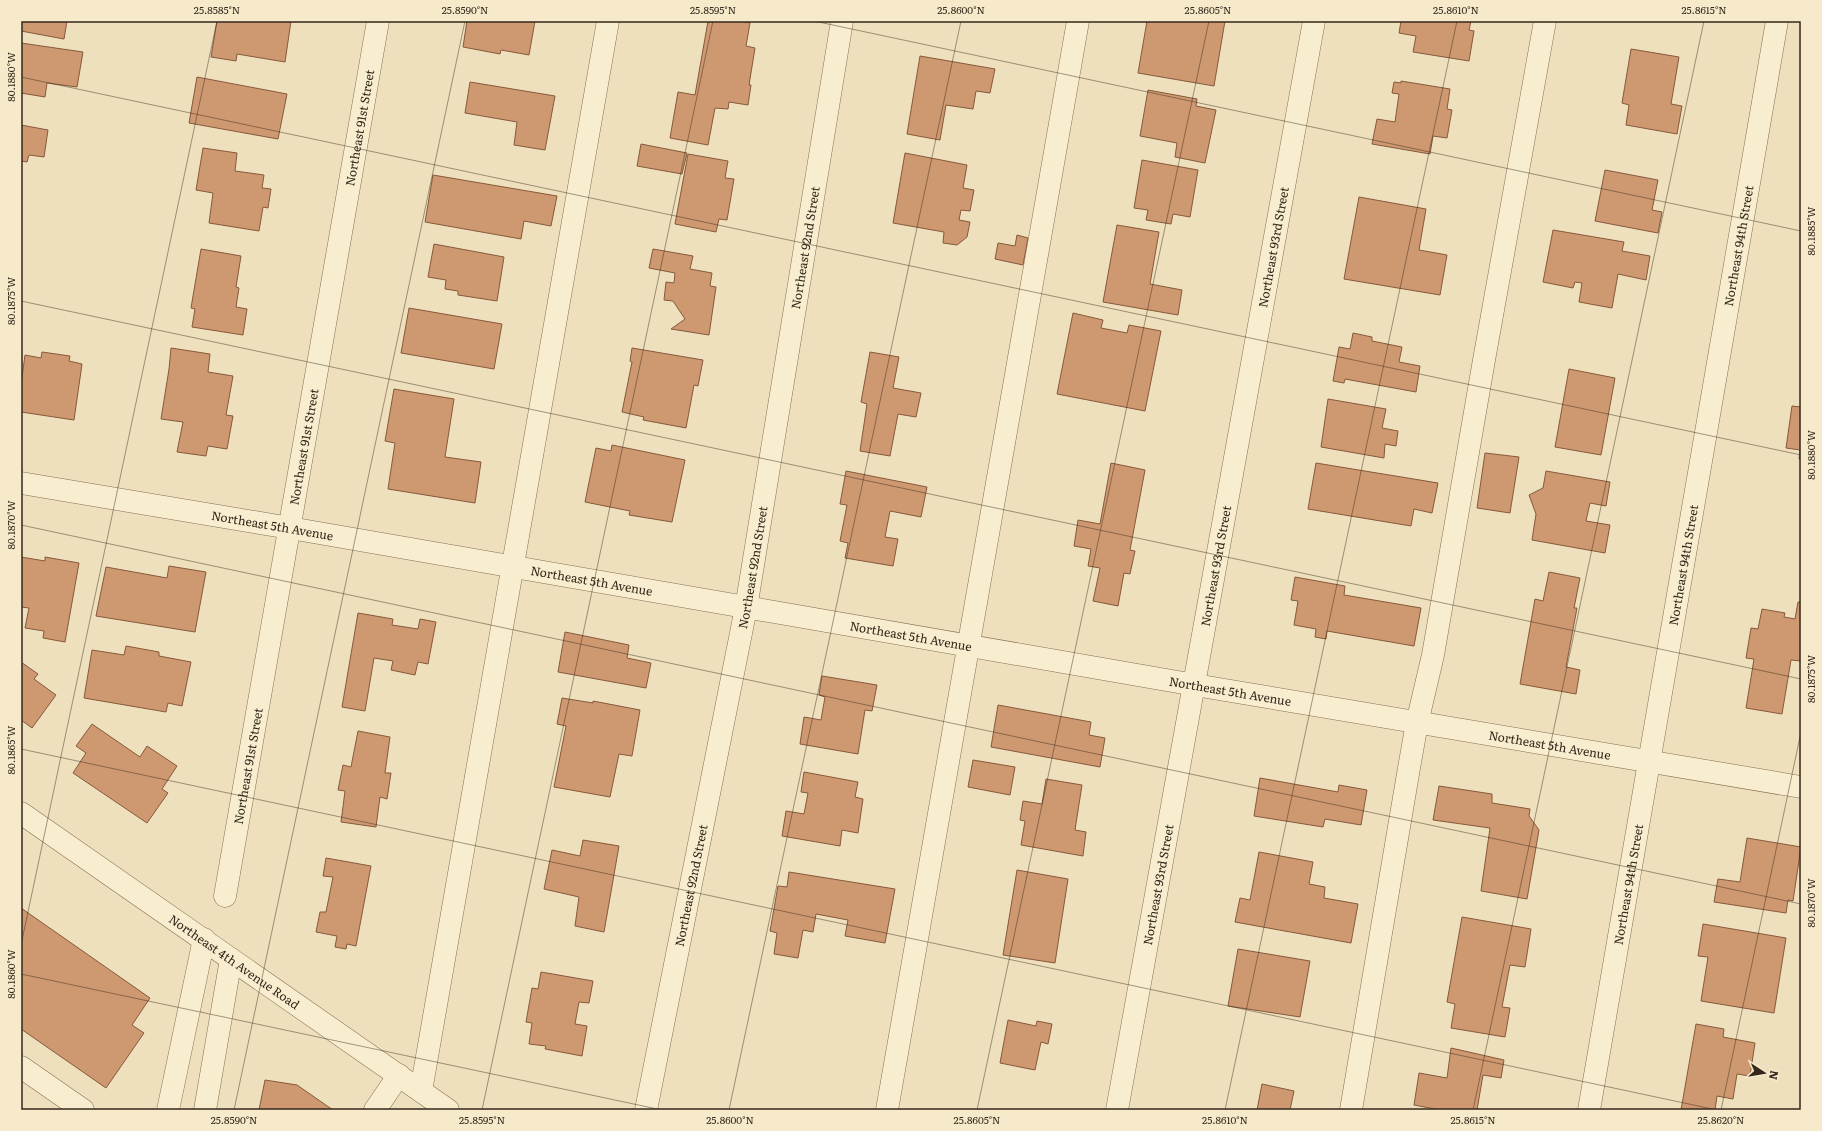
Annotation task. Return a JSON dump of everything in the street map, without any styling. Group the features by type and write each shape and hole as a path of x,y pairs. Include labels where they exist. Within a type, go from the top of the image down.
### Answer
{"street":[{"name":"Northeast 91st Street","path":"225,896 378,21"},
{"path":"421,1091 608,21"},
{"name":"Northeast 92nd Street","path":"646,1110 746,608 842,21"},
{"path":"887,1110 1078,21"},
{"name":"Northeast 93rd Street","path":"1118,1110 1314,21"},
{"path":"1350,1110 1417,723 1433,655 1482,368 1545,21"},
{"name":"Northeast 94th Street","path":"1588,1110 1650,762 1777,21"},
{"name":"Northeast 5th Avenue","path":"21,483 290,528 969,647 1801,787"},
{"name":"Northeast 4th Avenue Road","path":"21,813 421,1091 441,1108"},
{"path":"168,1110 204,939"},
{"path":"205,1110 231,959"},
{"path":"21,1067 83,1110"},
{"path":"375,1110 399,1076"}],"building":[{"path":"21,21 67,21 64,39 21,31"},
{"path":"217,21 291,21 285,62 237,54 236,61 211,57"},
{"path":"467,21 535,21 529,55 501,50 500,54 463,47"},
{"path":"708,21 741,21 750,23 746,46 755,48 749,85 751,85 748,105 729,102 728,109 715,108 708,145 670,138 678,92 695,95"},
{"path":"1147,21 1225,21 1214,86 1138,73"},
{"path":"1401,21 1471,21 1469,30 1474,31 1469,61 1413,52 1416,36 1399,33"},
{"path":"21,43 83,52 77,87 47,83 45,97 21,93"},
{"path":"1631,49 1679,57 1671,104 1682,106 1677,134 1626,125 1629,105 1622,103"},
{"path":"920,56 995,69 990,93 976,91 973,109 946,105 940,140 907,134"},
{"path":"197,77 287,94 278,139 189,123"},
{"path":"1401,81 1450,89 1447,109 1452,110 1447,138 1433,136 1430,154 1372,144 1377,119 1395,122 1399,94 1392,93 1394,82 1401,83"},
{"path":"470,82 555,96 545,150 514,145 517,122 465,113"},
{"path":"1148,90 1197,99 1196,106 1216,110 1205,163 1175,157 1177,143 1140,136"},
{"path":"21,125 48,130 44,157 29,155 27,162 21,161"},
{"path":"641,144 687,153 682,174 637,166"},
{"path":"203,148 237,153 235,171 264,175 262,188 271,189 268,208 263,207 259,231 209,223 213,193 196,190"},
{"path":"905,153 967,165 963,188 974,190 970,211 961,210 959,220 970,222 967,237 957,245 943,243 944,232 893,223"},
{"path":"688,154 728,161 725,178 734,179 727,220 719,219 716,232 675,224"},
{"path":"1142,160 1198,170 1190,217 1173,214 1171,224 1146,220 1148,210 1134,208"},
{"path":"1605,170 1658,180 1652,210 1662,212 1658,233 1595,221"},
{"path":"433,175 557,196 551,226 524,221 521,239 425,222"},
{"path":"1359,197 1426,209 1419,250 1447,255 1440,295 1344,279"},
{"path":"1117,225 1159,232 1150,284 1182,290 1178,315 1103,302"},
{"path":"1553,230 1624,242 1622,251 1650,256 1646,280 1618,274 1612,308 1579,302 1582,283 1575,282 1573,288 1543,282"},
{"path":"1017,235 1028,238 1023,265 995,259 998,243 1015,246"},
{"path":"434,244 504,257 497,301 458,295 458,291 445,289 446,280 428,277"},
{"path":"201,249 241,256 236,287 239,288 236,307 247,309 243,335 192,327 195,309 191,308"},
{"path":"653,249 693,256 690,269 712,273 710,286 716,287 709,335 671,329 685,319 673,301 664,300 666,282 674,283 675,273 649,268"},
{"path":"409,308 502,324 494,369 401,353"},
{"path":"1073,313 1103,320 1101,328 1127,333 1129,325 1161,331 1145,411 1057,394"},
{"path":"1353,333 1372,337 1372,341 1402,347 1399,362 1420,366 1416,392 1345,379 1344,383 1333,381 1339,347 1350,349"},
{"path":"171,348 210,354 208,372 233,376 226,415 233,416 227,449 208,446 206,456 177,452 183,422 161,419"},
{"path":"632,348 703,360 698,386 694,385 686,428 643,420 644,417 622,412 632,362 630,361"},
{"path":"42,352 70,356 69,361 82,364 74,420 21,412 21,384 25,355 41,358"},
{"path":"870,352 899,357 893,388 921,393 916,417 898,414 890,456 860,451 867,404 861,402"},
{"path":"1569,369 1615,378 1601,455 1555,447"},
{"path":"394,389 454,399 445,457 481,462 475,503 388,489 395,443 385,441"},
{"path":"1328,399 1386,409 1382,428 1398,431 1396,446 1385,444 1384,458 1321,447"},
{"path":"1792,406 1801,407 1801,460 1799,459 1800,450 1786,448"},
{"path":"612,445 685,460 672,522 629,515 630,511 585,502 596,448 611,451"},
{"path":"1485,453 1519,457 1510,513 1477,508"},
{"path":"1111,463 1145,470 1130,550 1135,551 1130,574 1124,573 1118,606 1093,601 1100,568 1088,566 1091,549 1074,546 1078,520 1100,524"},
{"path":"1316,463 1438,483 1432,513 1414,509 1411,526 1308,509"},
{"path":"846,471 927,487 921,517 890,511 885,537 898,539 893,566 845,558 848,543 840,541 847,505 840,504"},
{"path":"1546,471 1610,482 1606,506 1590,503 1586,521 1610,525 1605,553 1532,540 1536,514 1529,495 1543,488"},
{"path":"21,557 45,561 45,557 79,563 65,642 43,638 44,631 25,628 29,608 21,607"},
{"path":"169,566 206,572 195,632 96,616 106,567 167,578"},
{"path":"1549,572 1580,578 1574,608 1577,608 1566,667 1580,670 1576,694 1520,684 1535,599 1543,601"},
{"path":"1295,577 1345,586 1344,595 1421,608 1414,646 1327,631 1326,639 1315,637 1316,629 1294,625 1298,601 1291,600"},
{"path":"1798,602 1801,602 1801,661 1791,660 1782,714 1746,708 1754,659 1746,658 1751,628 1758,629 1762,609 1785,613 1784,617 1795,619"},
{"path":"358,613 393,619 392,625 418,629 420,619 436,622 428,664 418,662 415,675 391,670 393,661 374,658 365,711 342,707"},
{"path":"565,632 629,645 627,658 651,663 646,688 558,672"},
{"path":"126,646 159,652 159,656 191,662 182,706 168,703 166,712 84,698 92,650 124,655"},
{"path":"21,662 38,674 34,679 56,695 32,728 21,720"},
{"path":"822,676 877,685 872,711 865,710 858,754 800,744 804,717 821,720 825,697 819,695"},
{"path":"562,698 593,703 593,701 640,710 632,756 619,754 610,797 554,787 566,726 557,724"},
{"path":"998,705 1091,722 1089,735 1105,738 1100,767 991,747"},
{"path":"92,724 140,757 147,746 177,766 162,789 168,793 147,823 73,773 86,753 76,746"},
{"path":"358,731 390,737 385,773 391,773 387,799 380,797 376,827 341,822 345,791 338,790 343,765 351,767"},
{"path":"973,760 1015,767 1010,795 968,787"},
{"path":"804,772 858,782 855,797 863,799 858,833 842,830 840,846 782,836 786,811 804,814 808,793 801,792"},
{"path":"1260,778 1338,792 1339,785 1367,790 1361,825 1325,819 1323,827 1254,816"},
{"path":"1046,779 1082,785 1075,830 1086,832 1083,856 1021,845 1025,821 1020,820 1023,801 1042,804"},
{"path":"1439,786 1492,794 1492,803 1530,809 1529,816 1539,830 1527,899 1481,891 1490,828 1433,820"},
{"path":"1747,838 1801,847 1793,901 1788,900 1786,913 1714,902 1718,879 1740,882"},
{"path":"583,840 619,846 604,932 575,926 579,897 544,889 552,850 580,856"},
{"path":"1259,852 1313,862 1309,884 1325,887 1324,898 1358,904 1351,943 1235,922 1240,898 1250,900"},
{"path":"326,858 371,866 356,946 347,944 346,949 335,947 337,936 316,932 320,912 326,912 333,877 323,876"},
{"path":"1017,870 1068,879 1055,963 1003,955"},
{"path":"789,872 895,889 885,943 845,936 848,920 816,914 813,932 803,930 798,958 774,954 777,933 770,931 778,886 787,887"},
{"path":"21,908 150,998 132,1025 144,1033 106,1088 21,1029"},
{"path":"1462,917 1531,929 1525,967 1510,965 1502,1007 1510,1008 1505,1037 1451,1028 1455,1004 1447,1002"},
{"path":"1703,924 1786,938 1774,1013 1701,1001 1708,957 1698,956"},
{"path":"1238,949 1310,961 1300,1017 1228,1006"},
{"path":"541,972 593,981 589,1003 579,1002 575,1024 587,1026 582,1056 545,1049 546,1046 529,1044 532,1023 526,1022 532,988 538,989"},
{"path":"1008,1020 1036,1026 1037,1021 1052,1024 1048,1044 1041,1042 1035,1070 1000,1063"},
{"path":"1696,1024 1724,1029 1723,1037 1755,1043 1750,1076 1737,1074 1733,1099 1717,1096 1715,1110 1681,1110"},
{"path":"1451,1048 1504,1060 1501,1078 1483,1075 1477,1110 1440,1110 1414,1105 1419,1073 1447,1078"},
{"path":"265,1080 297,1085 333,1110 259,1110"},
{"path":"1262,1084 1294,1091 1290,1110 1257,1110"}]}
